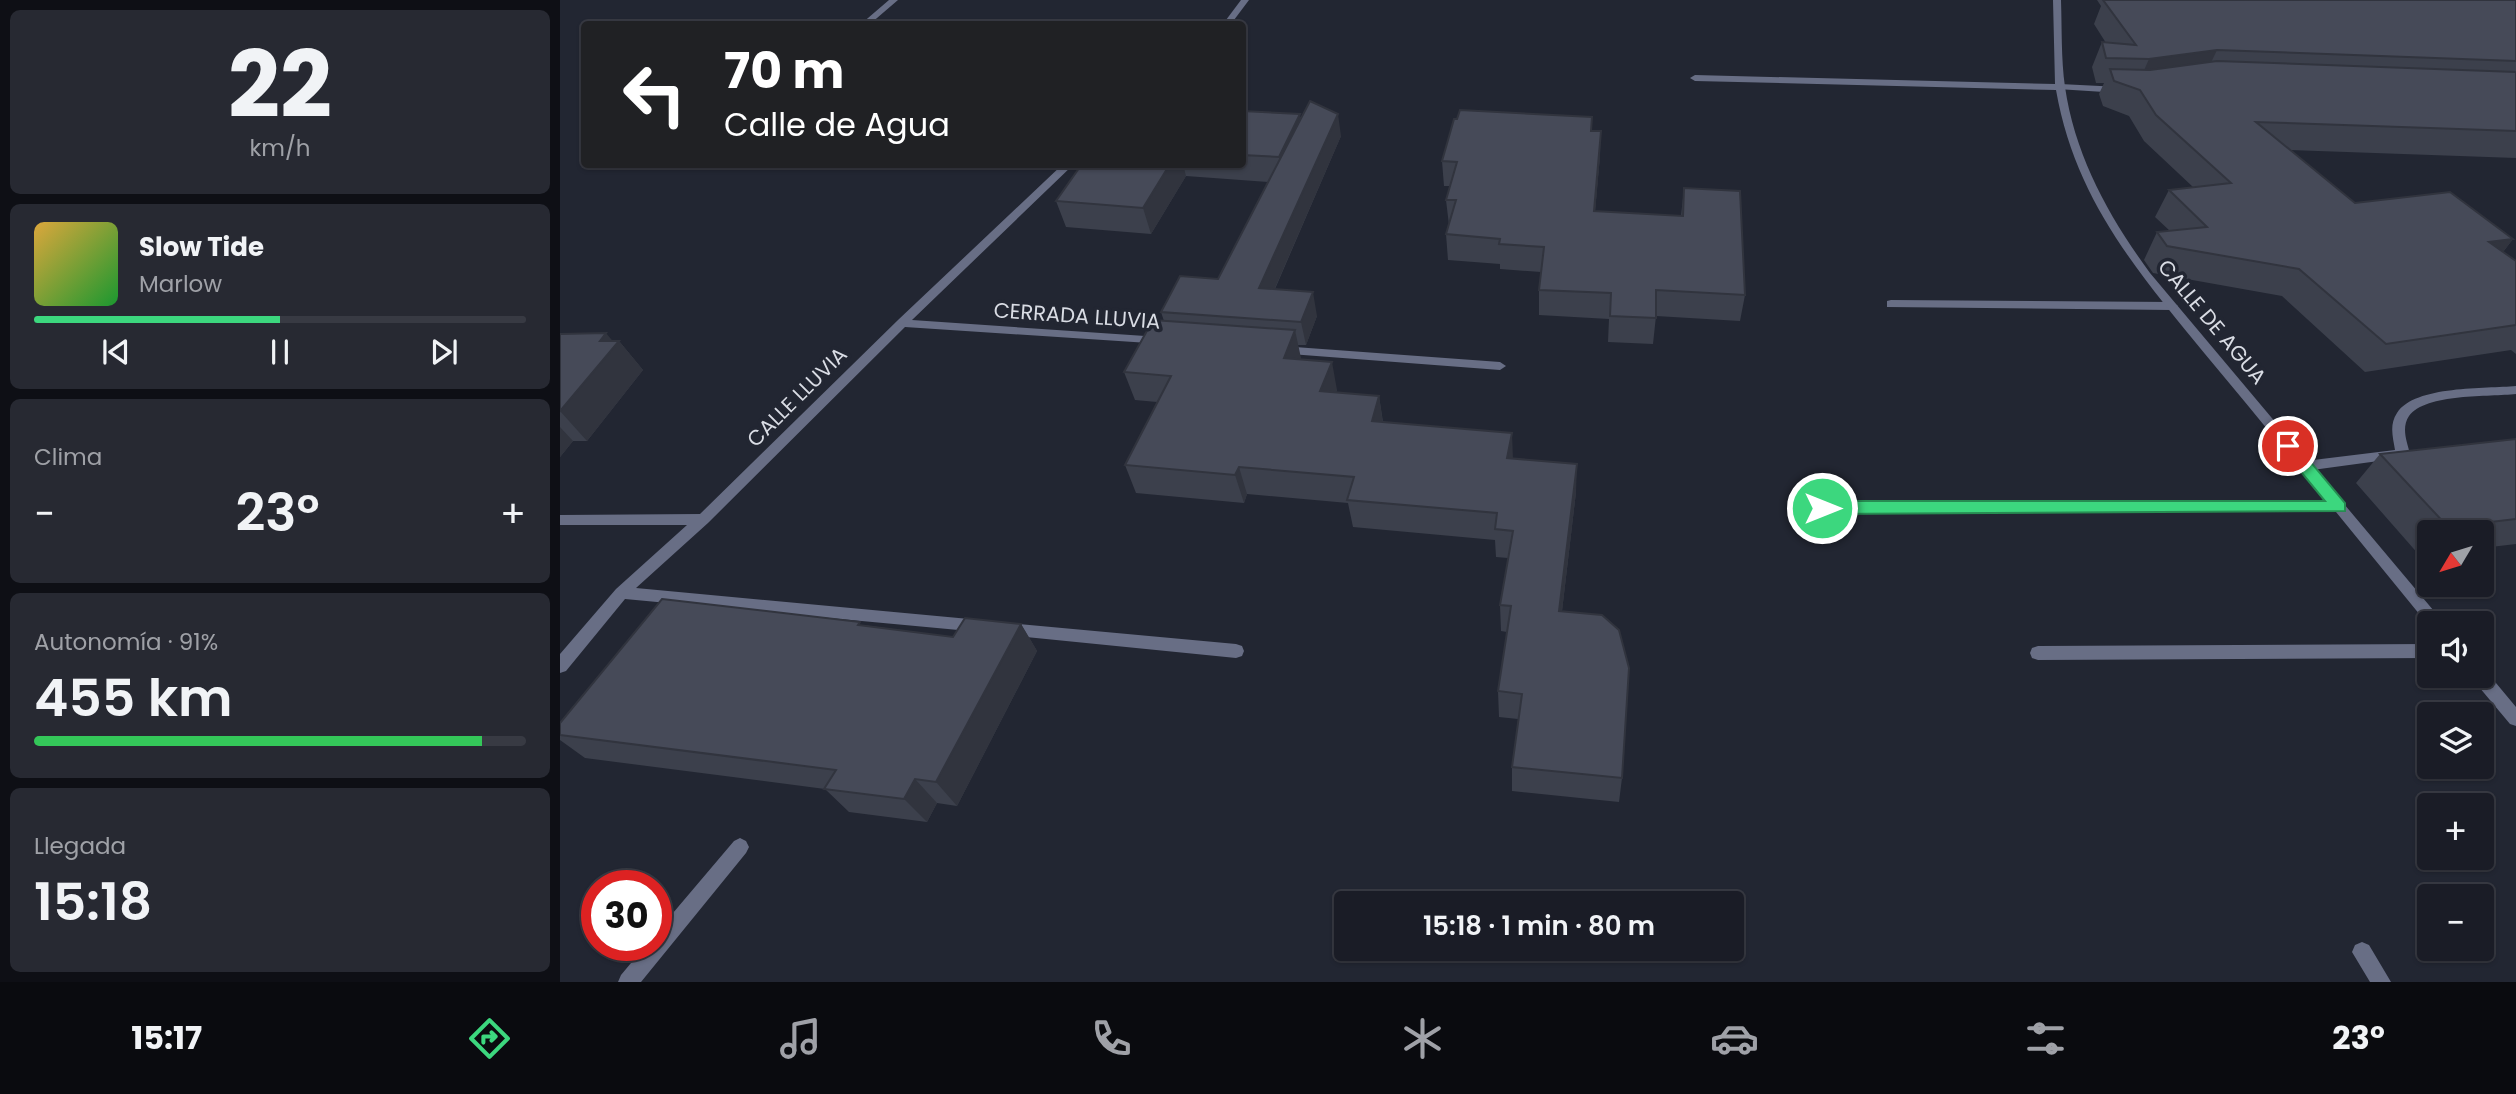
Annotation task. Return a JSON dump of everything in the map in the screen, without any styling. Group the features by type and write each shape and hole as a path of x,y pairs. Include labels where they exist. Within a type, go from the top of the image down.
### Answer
{"street":[{"path":"869,21 894,0"},
{"path":"1229,21 1245,0"},
{"name":"CALLE DE AGUA","path":"2057,0 2060,87 2073,144 2092,192 2124,247 2426,611"},
{"path":"1696,78 2129,90"},
{"name":"CALLE LLUVIA","path":"560,666 621,593 703,519 902,323 1065,168"},
{"path":"1891,304 2172,306"},
{"name":"CERRADA LLUVIA","path":"902,323 1173,342"},
{"path":"1268,349 1500,366"},
{"path":"2305,466 2403,454 2397,439 2397,425 2402,414 2412,405 2441,397 2516,390"},
{"path":"1822,508 2339,507"},
{"path":"560,520 703,519"},
{"path":"621,593 1236,651"},
{"path":"2038,653 2417,651"},
{"path":"2490,688 2516,719"},
{"path":"628,982 740,847"},
{"path":"2362,952 2381,982"}],"building":[{"path":"2103,0 2516,0 2516,61 2217,50 2149,59 2106,58 2102,42 2136,45"},
{"path":"2217,61 2516,72 2516,131 2256,122 2355,203 2450,192 2513,239 2489,242 2516,261 2516,325 2386,344 2299,269 2167,246 2157,232 2207,227 2169,190 2231,183 2156,115 2140,90 2114,81 2110,69 2150,70"},
{"path":"1310,101 1338,114 1259,288 1313,292 1301,322 1161,312 1180,276 1218,279"},
{"path":"1460,110 1592,117 1591,131 1601,131 1594,211 1683,216 1684,188 1740,191 1745,295 1656,290 1656,318 1610,316 1611,293 1539,290 1544,247 1499,244 1500,239 1446,234 1456,200 1446,200 1457,162 1442,161 1454,119 1457,119"},
{"path":"1246,111 1300,114 1279,157 1246,155"},
{"path":"1079,168 1168,168 1143,208 1056,201"},
{"path":"1153,320 1295,330 1284,358 1332,362 1320,391 1379,396 1372,421 1512,433 1507,458 1577,464 1559,611 1602,615 1619,630 1629,668 1622,778 1512,767 1522,694 1498,691 1511,606 1500,605 1513,531 1495,529 1497,513 1347,500 1354,477 1239,467 1235,475 1125,465 1171,376 1124,372"},
{"path":"606,333 600,341 619,341 560,411 560,334"},
{"path":"2516,439 2516,519 2494,522 2441,520 2380,454"},
{"path":"662,599 860,622 858,625 953,637 965,618 1021,624 936,782 915,779 904,799 824,789 836,770 560,735 560,723"}],"route":[{"path":"1822,508 2339,507 2288,446"}]}
